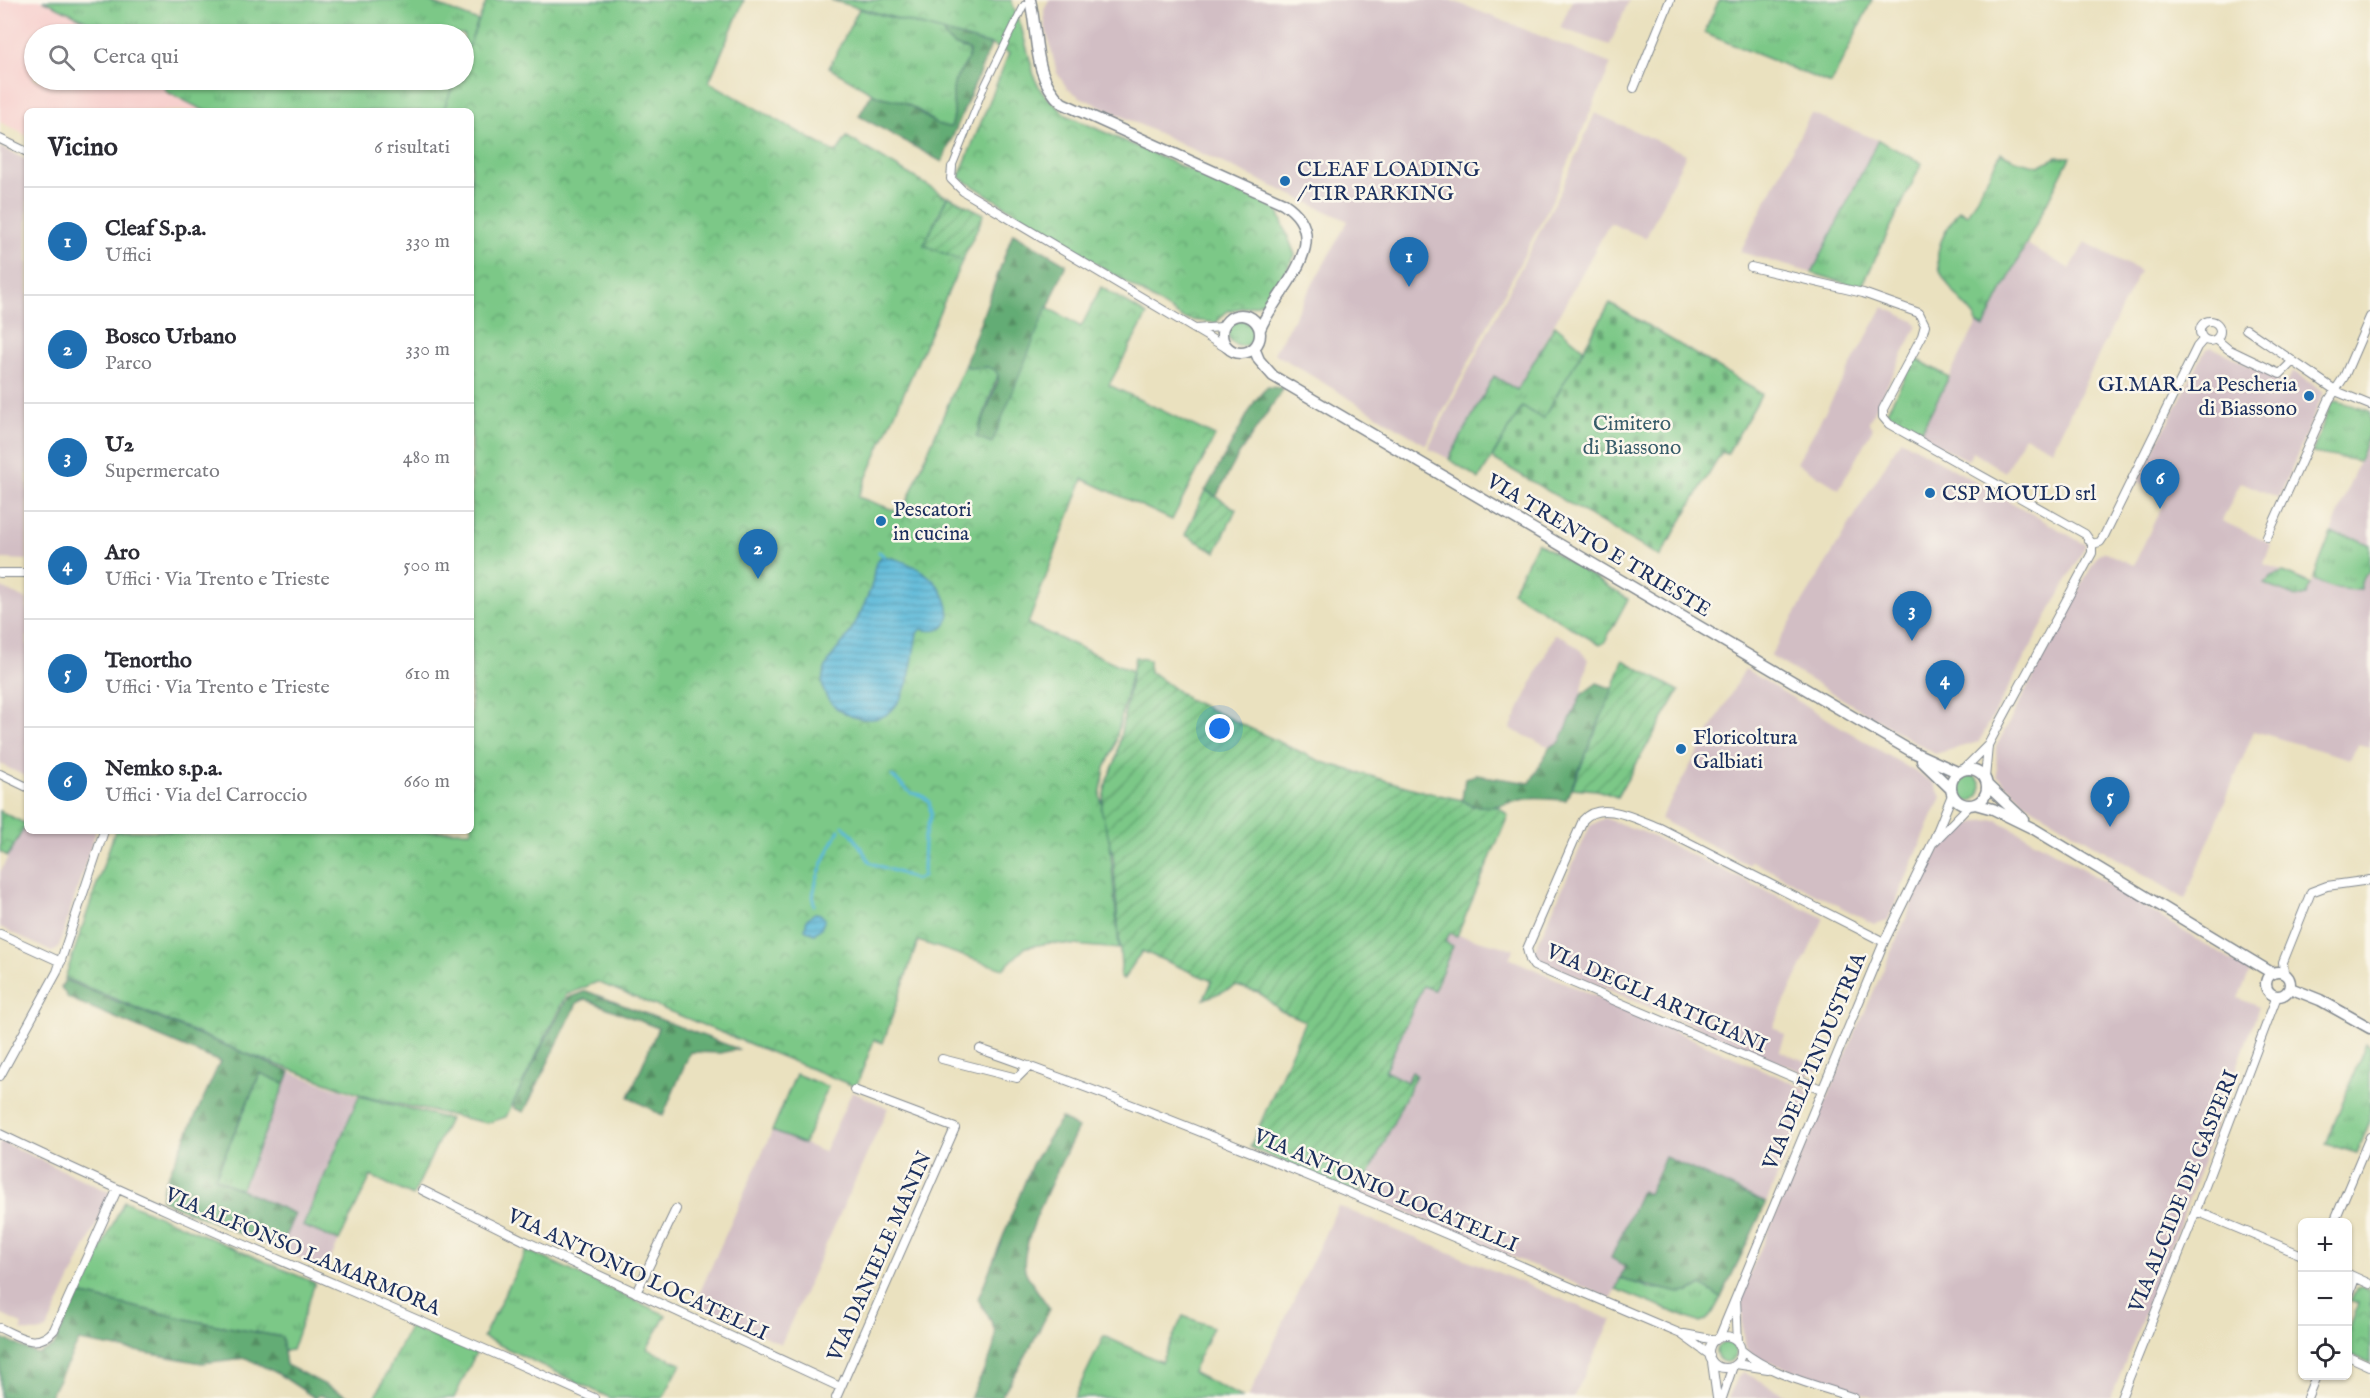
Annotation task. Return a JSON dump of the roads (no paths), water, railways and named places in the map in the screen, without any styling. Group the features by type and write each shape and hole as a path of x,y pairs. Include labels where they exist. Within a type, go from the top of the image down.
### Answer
{"street":[{"path":"1027,3 985,85 952,167 951,179 963,191 1193,329 1234,352 1247,353 1259,341 1260,329 1293,276 1305,250 1305,233 1297,214 1283,203 1062,103 1048,88 1040,69 1035,20 1038,0"},
{"path":"1634,88 1670,0"},
{"path":"1027,3 1035,20"},
{"path":"0,139 24,151"},
{"path":"1751,267 1863,293 1919,313 1925,325 1922,336 1883,409 1883,417 1889,424 2085,534 2092,544 2092,553 1988,745 1952,780 1951,792"},
{"path":"1193,329 1222,327 1234,316 1249,316 1276,300"},
{"path":"1249,316 1260,329"},
{"path":"2267,537 2328,400 2344,377 2370,318"},
{"path":"2212,322 2218,325 2220,331 2216,339 2210,341 2204,339 2201,334 2202,327 2206,323 2212,322"},
{"path":"1222,327 1223,342 1234,352"},
{"path":"2246,329 2335,390 2370,405"},
{"path":"2092,544 2100,542 2104,536 2197,347 2204,339"},
{"path":"2216,339 2228,349 2280,374 2293,361"},
{"name":"VIA TRENTO E TRIESTE","path":"1254,348 1259,360 1273,376 1911,751 1961,771 1976,770 2034,829"},
{"name":"VIA TRENTO E TRIESTE","path":"1234,352 1268,371"},
{"path":"0,573 24,573"},
{"path":"1972,805 1982,800 1986,793 1988,745"},
{"name":"VIA TRENTO E TRIESTE","path":"1911,751 1962,804 1993,808 2034,829 2272,973"},
{"path":"0,774 24,786"},
{"name":"VIA DELL'INDUSTRIA","path":"1717,1339 1884,942 1932,844 1951,792"},
{"name":"VIA DELL'INDUSTRIA","path":"1932,844 1972,805"},
{"name":"VIA DEGLI ARTIGIANI","path":"1821,1089 1534,966 1527,949 1583,820 1593,811 1602,810 1636,818 1660,828 1884,942"},
{"path":"0,1076 61,962 103,834"},
{"path":"2284,973 2272,973 2266,979 2266,987 2270,993 2277,996 2285,994 2290,988 2290,981 2284,973 2283,962 2311,892 2327,886 2370,880"},
{"path":"0,934 61,962"},
{"path":"2290,988 2320,1000 2370,1028"},
{"name":"VIA ALCIDE DE GASPERI","path":"2121,1398 2196,1211 2277,996"},
{"name":"VIA ANTONIO LOCATELLI","path":"980,1049 1076,1083 1260,1156 1681,1334 1717,1339"},
{"path":"942,1059 1017,1078 1029,1066"},
{"name":"VIA DANIELE MANIN","path":"836,1398 955,1128 855,1090"},
{"name":"VIA ALFONSO LAMARMORA","path":"0,1134 117,1190 476,1344 594,1398"},
{"path":"2336,1218 2370,1137"},
{"path":"0,1328 33,1342 47,1339 54,1330 117,1190"},
{"name":"VIA ANTONIO LOCATELLI","path":"422,1190 636,1293 840,1387"},
{"path":"636,1293 676,1209"},
{"path":"2196,1211 2298,1253"},
{"path":"2352,1276 2370,1284"},
{"path":"1720,1398 1735,1365 1739,1346 1735,1295"},
{"name":"VIA ANTONIO LOCATELLI","path":"1681,1334 1711,1359"},
{"path":"1720,1398 1710,1347 1717,1339 1732,1338 1750,1357 1775,1370 1854,1398"},
{"path":"2352,1358 2370,1366"},
{"path":"1711,1359 1724,1368 1735,1365 1775,1370"},
{"path":"2307,1398 2314,1380"}],"water":[{"path":"884,556 911,565 934,581 948,607 947,623 942,628 933,631 921,629 917,633 907,684 892,710 871,719 859,718 836,707 828,698 823,688 823,676 831,658 857,620 871,587 877,561"},
{"path":"815,913 825,919 821,928 814,934 805,929 807,919"}],"waterway":[{"path":"879,552 884,556"},
{"path":"892,776 911,793 921,795 929,801 931,814 925,836"},
{"path":"843,826 852,834 870,862"},
{"path":"814,905 813,897 817,878 839,830"},
{"path":"902,874 915,880 923,876 924,838"},
{"path":"871,863 885,868"},
{"path":"888,869 900,873"}],"place":[{"name":"CLEAF LOADING / TIR PARKING","path":"1285,181"},
{"name":"Cleaf S.p.a.","path":"1409,287"},
{"name":"GI.MAR. La Pescheria di Biassono","path":"2309,396"},
{"name":"CSP MOULD srl","path":"1930,493"},
{"name":"Nemko s.p.a.","path":"2160,509"},
{"name":"Pescatori in cucina","path":"881,521"},
{"name":"Bosco Urbano","path":"758,579"},
{"name":"U2","path":"1912,641"},
{"name":"Aro","path":"1945,710"},
{"name":"Floricoltura Galbiati","path":"1681,749"},
{"name":"Tenortho","path":"2110,827"}],"park label":[{"name":"Cimitero di Biassono","path":"1632,435"}]}
